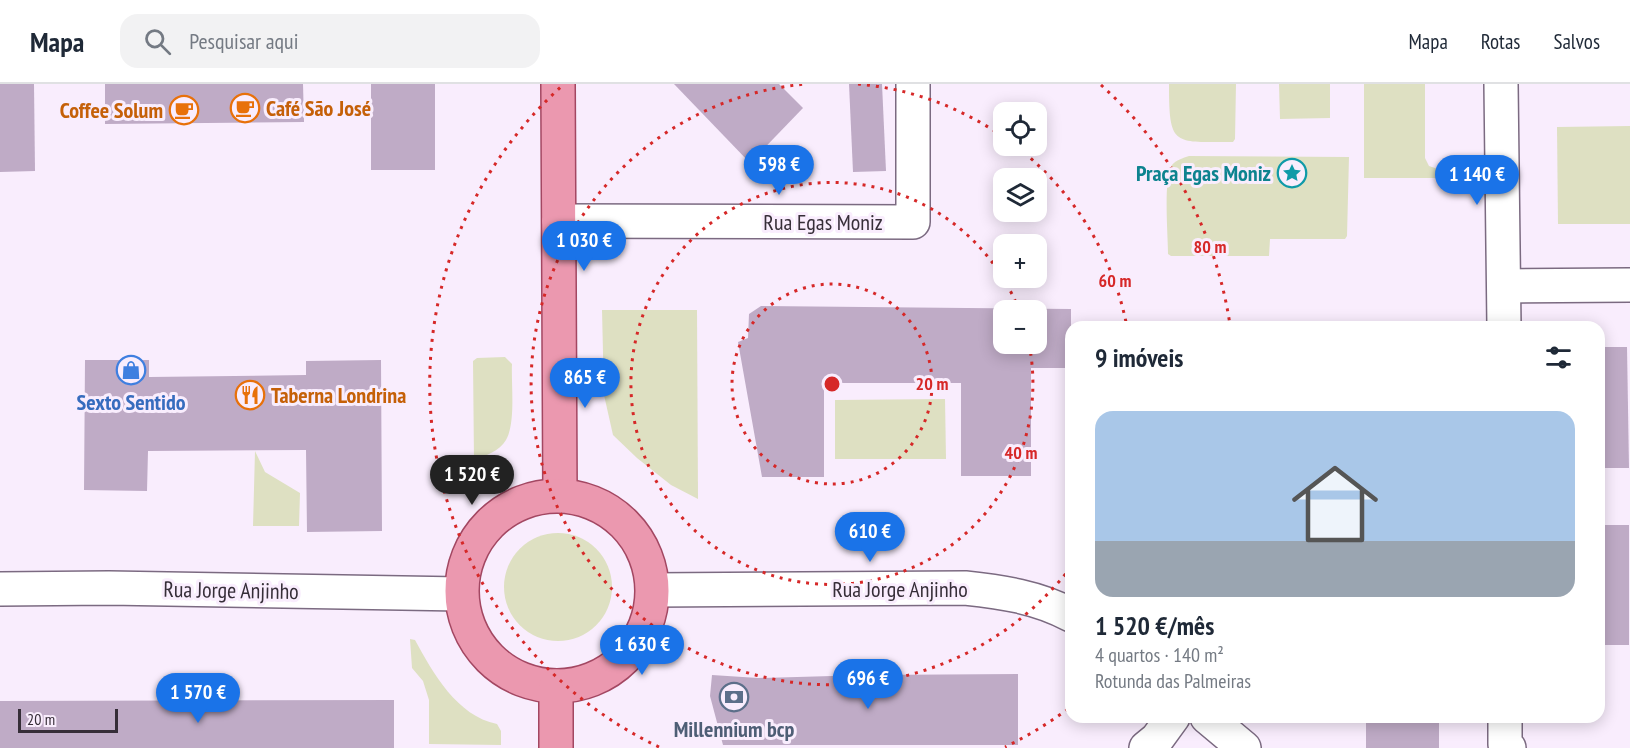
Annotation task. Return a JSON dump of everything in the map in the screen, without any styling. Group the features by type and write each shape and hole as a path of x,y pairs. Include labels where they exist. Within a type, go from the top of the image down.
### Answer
{"main road":[{"path":"558,84 560,495"},
{"path":"560,495 591,501 617,516 637,538 649,564 653,590 648,620 635,647 613,668 586,682 556,686 527,681 501,668 480,648 467,622 461,594 465,563 479,535 501,513 529,500 560,495"},
{"path":"555,748 556,686"}],"street":[{"name":"Rua Egas Moniz","path":"559,221 913,222 913,84"},
{"path":"1502,84 1504,321"},
{"path":"1504,286 1630,285"},
{"name":"Rua Jorge Anjinho","path":"653,590 965,588 1012,594 1055,606 1065,612"},
{"name":"Rua Jorge Anjinho","path":"0,589 461,594"},
{"path":"1146,748 1157,739 1169,723"},
{"path":"1214,723 1244,748"},
{"path":"1505,723 1505,744 1509,748"}],"green space":[{"path":"1169,84 1236,84 1235,139 1233,142 1198,142 1178,137 1173,130 1171,120"},
{"path":"1279,84 1330,84 1330,118 1280,119"},
{"path":"1364,84 1425,84 1425,158 1429,166 1438,169 1438,178 1364,178"},
{"path":"1630,126 1630,224 1558,224 1557,127"},
{"path":"1189,156 1349,157 1347,236 1345,239 1270,239 1269,256 1171,256 1168,254 1167,221 1169,172 1172,165"},
{"path":"602,310 697,310 698,499 671,485 613,435 604,395"},
{"path":"505,357 512,364 512,414 509,432 500,447 474,461 473,361 477,358"},
{"path":"945,399 946,459 835,459 835,400"},
{"path":"255,451 265,472 300,493 299,526 253,526"},
{"path":"558,533 579,537 596,549 608,566 612,587 608,608 596,625 579,637 558,641 537,637 520,625 508,608 504,587 508,566 520,549 537,537"},
{"path":"410,639 415,640 438,679 458,703 483,719 497,724 501,731 501,745 429,744 429,700 423,681 412,668"}],"building":[{"path":"0,84 34,84 35,171 0,172"},
{"path":"105,84 303,84 304,122 105,124"},
{"path":"371,84 435,84 435,170 371,170"},
{"path":"674,84 779,84 803,108 750,163"},
{"path":"849,84 882,84 886,171 853,172"},
{"path":"761,306 993,308 993,354 1047,354 1047,309 1071,309 1071,321 1065,321 1065,368 1031,368 1031,476 961,476 961,383 824,383 824,477 762,477 738,342 748,338 749,314"},
{"path":"1605,347 1627,347 1629,468 1605,468"},
{"path":"85,360 149,360 149,377 306,375 306,361 381,360 382,531 307,532 306,450 148,451 147,491 84,490"},
{"path":"1605,525 1629,525 1629,645 1605,645"},
{"path":"1018,674 1018,745 723,745 710,696 712,675 758,678"},
{"path":"394,700 394,748 0,748 0,701"},
{"path":"1366,723 1439,723 1439,748 1366,748"}],"place":[{"name":"Café São José","path":"245,108"},
{"name":"Coffee Solum","path":"184,110"},
{"name":"Praça Egas Moniz","path":"1292,173"},
{"name":"Sexto Sentido","path":"131,370"},
{"name":"Taberna Londrina","path":"250,395"},
{"name":"Millennium bcp","path":"734,697"}]}
